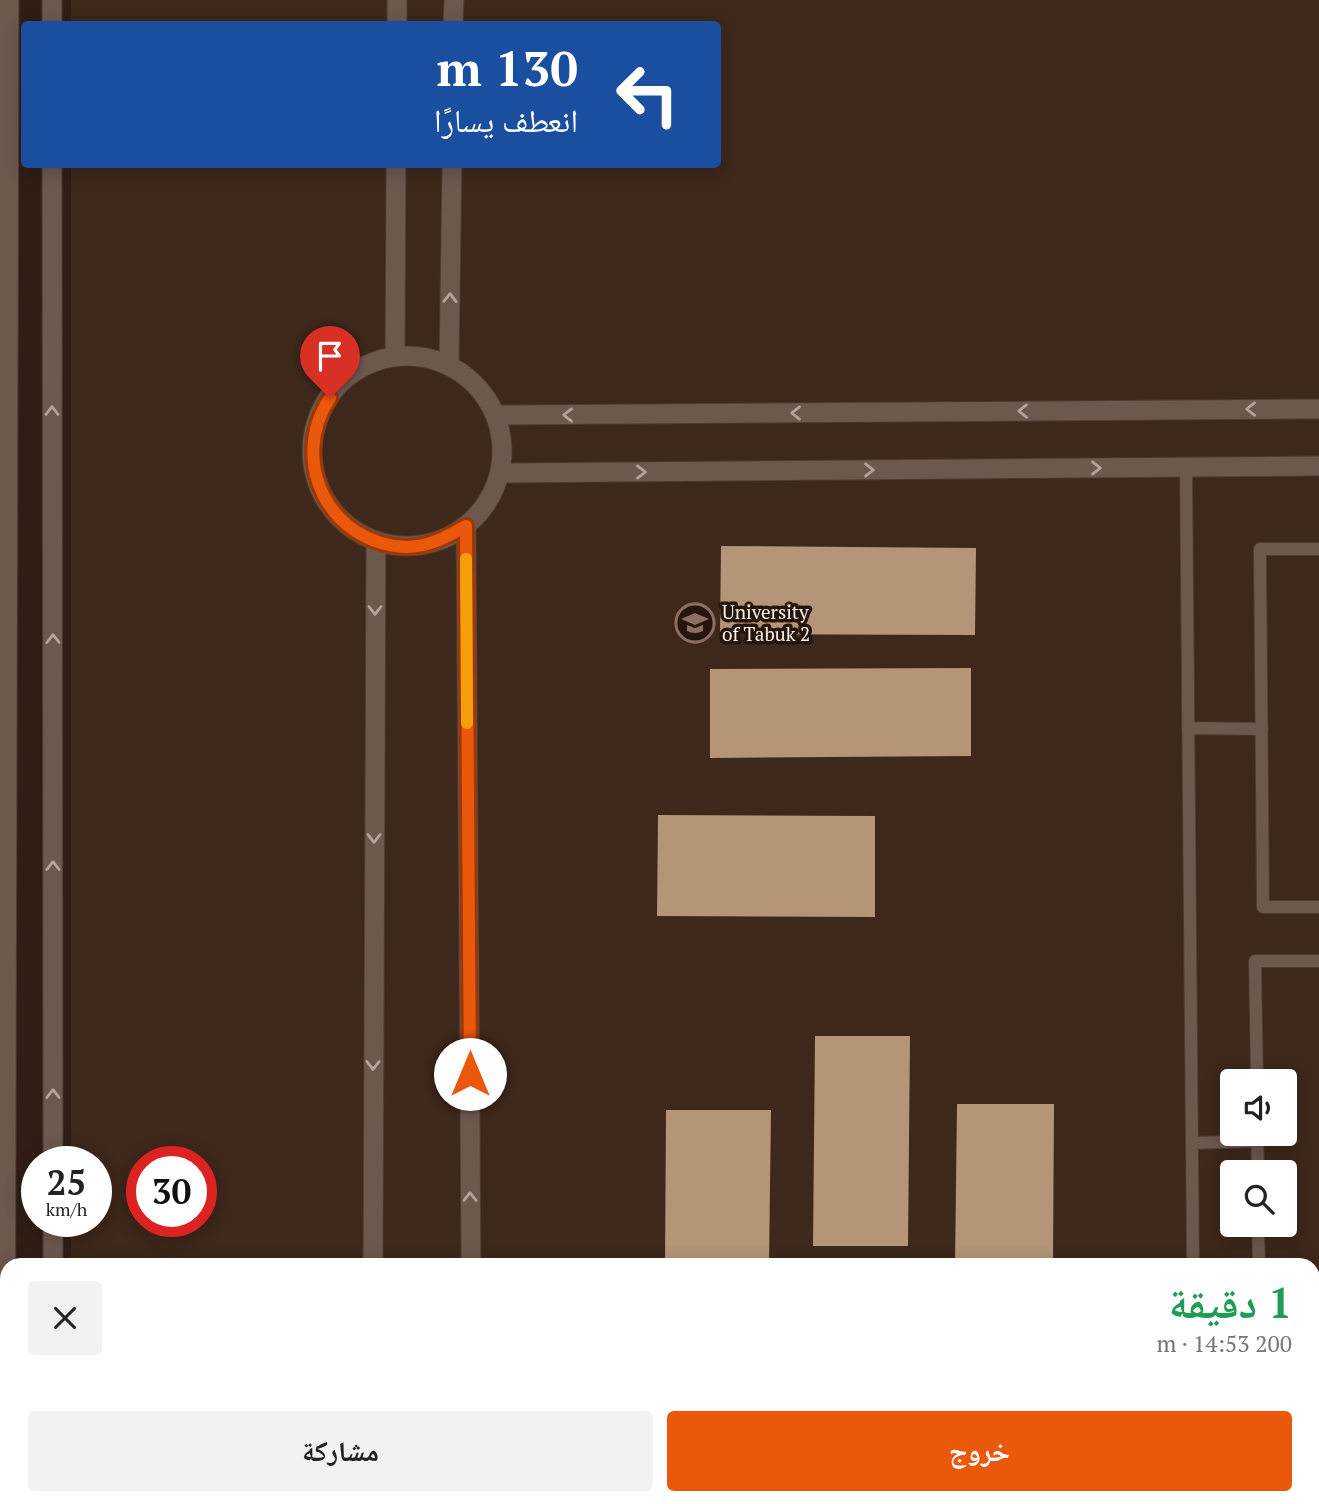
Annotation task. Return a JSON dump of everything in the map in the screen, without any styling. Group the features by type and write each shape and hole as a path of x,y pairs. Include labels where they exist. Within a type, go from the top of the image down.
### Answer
{"street":[{"path":"6,1258 9,0"},
{"path":"52,0 52,21"},
{"path":"397,0 397,21"},
{"path":"453,21 454,0"},
{"path":"52,168 53,1146"},
{"path":"395,357 396,168"},
{"path":"449,366 452,168"},
{"path":"395,357 423,357 449,366 468,378 484,395 495,415 502,444 500,473 487,502 466,526 438,541 407,547 376,542 348,527 327,503 314,474 312,442 321,411 339,385 365,366 395,357"},
{"path":"495,415 1319,409"},
{"path":"500,473 1319,466"},
{"path":"466,526 471,1258"},
{"path":"373,1258 376,542"},
{"path":"53,1237 53,1258"}],"lane":[{"path":"1186,467 1192,1258"},
{"path":"1319,549 1260,549 1263,907 1319,907"},
{"path":"1188,728 1262,729"},
{"path":"1257,1069 1255,961 1319,961"},
{"path":"1192,1143 1220,1140"},
{"path":"1258,1237 1259,1258"}],"shaded area":[{"name":"University of Tabuk 2","path":"71,0 1319,0 1319,1258 71,1258 71,1237 112,1237 112,1146 71,1146 71,168 721,168 721,21 71,21"}],"building":[{"path":"721,546 976,548 975,635 720,634"},
{"path":"971,668 971,756 710,758 710,669"},
{"path":"658,815 875,816 875,917 657,916"},
{"path":"815,1036 910,1036 908,1246 813,1246"},
{"path":"957,1104 1054,1104 1053,1258 955,1258"},
{"path":"666,1110 771,1110 769,1258 665,1258"}],"slow traffic":[{"path":"466,559 467,723"}],"place":[{"name":"University of Tabuk 2","path":"695,623"}],"route":[{"path":"330,398 321,411 312,442 314,474 327,503 348,527 376,542 407,547 438,541 466,526 470,1074"}]}
